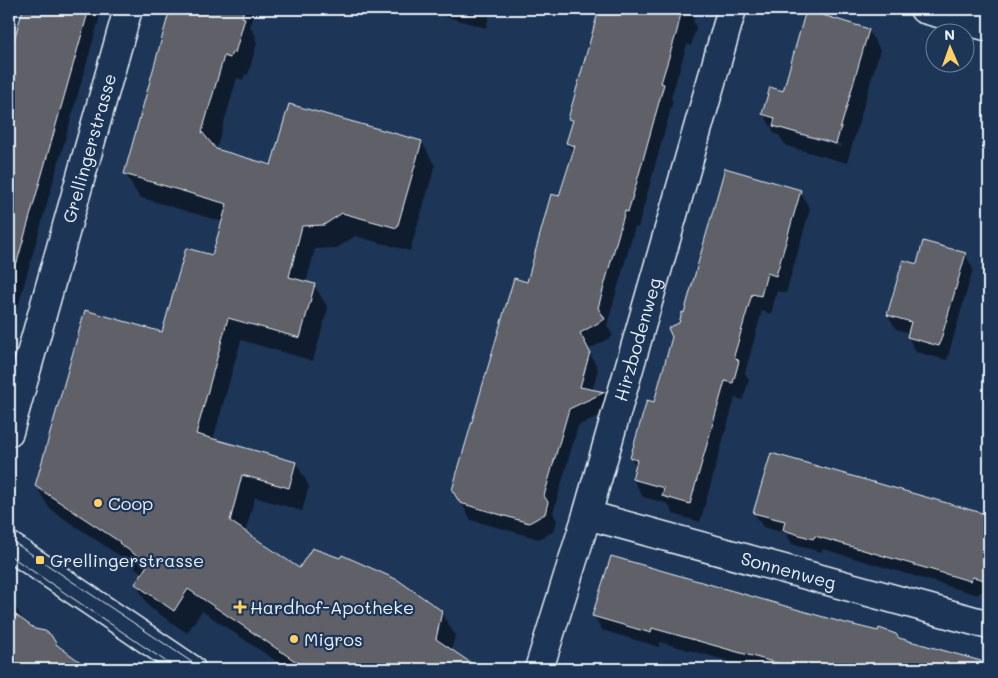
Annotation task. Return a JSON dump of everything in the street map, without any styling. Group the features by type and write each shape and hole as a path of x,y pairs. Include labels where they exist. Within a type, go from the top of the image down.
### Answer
{"street":[{"name":"Grellingerstrasse","path":"9,432 128,9"},
{"name":"Hirzbodenweg","path":"539,669 587,515 732,9"},
{"path":"924,9 989,27"},
{"name":"Sonnenweg","path":"587,515 989,625"},
{"path":"9,546 191,669"}],"building":[{"path":"23,9 89,9 17,262 9,261 9,57"},
{"path":"170,9 244,9 242,17 245,18 235,53 232,52 230,58 224,56 202,132 216,149 271,165 289,104 422,141 397,228 342,213 324,225 302,226 289,277 315,284 300,338 228,318 196,434 296,462 289,488 242,475 230,521 299,568 312,548 340,558 342,555 398,580 442,611 436,639 480,669 307,669 188,589 174,611 135,584 148,564 120,542 35,486 85,310 162,332 186,248 212,255 227,204 124,174"},
{"path":"599,9 682,9 661,83 664,84 636,185 628,212 625,211 598,308 605,319 580,333 590,352 580,387 605,392 569,409 544,496 548,502 545,514 529,523 460,503 452,490 514,278 527,282 551,194 559,196 575,146 566,143 573,120 568,119"},
{"path":"806,10 869,29 836,144 773,126 775,118 762,114 770,87 783,91"},
{"path":"725,168 801,190 776,276 767,273 761,296 752,294 734,356 739,361 733,383 725,381 690,504 662,496 664,488 632,479 637,460 630,458 647,400 654,402 672,337 668,328 679,323 682,312 684,313"},
{"path":"923,241 966,253 939,346 907,337 911,322 887,315 903,260 917,264"},
{"path":"771,453 989,515 989,581 973,577 970,581 815,536 813,539 783,530 785,521 753,513"},
{"path":"611,556 841,622 878,631 879,628 896,634 899,638 981,661 980,669 798,669 652,628 651,633 592,616"},
{"path":"9,610 35,629 45,631 51,635 57,645 90,669 9,669"}],"tram line":[{"path":"9,539 202,669"},
{"path":"9,555 177,669"}],"place":[{"name":"Coop","path":"98,503"},
{"name":"Grellingerstrasse","path":"40,560"},
{"name":"Hardhof-Apotheke","path":"240,607"},
{"name":"Migros","path":"294,639"}]}
